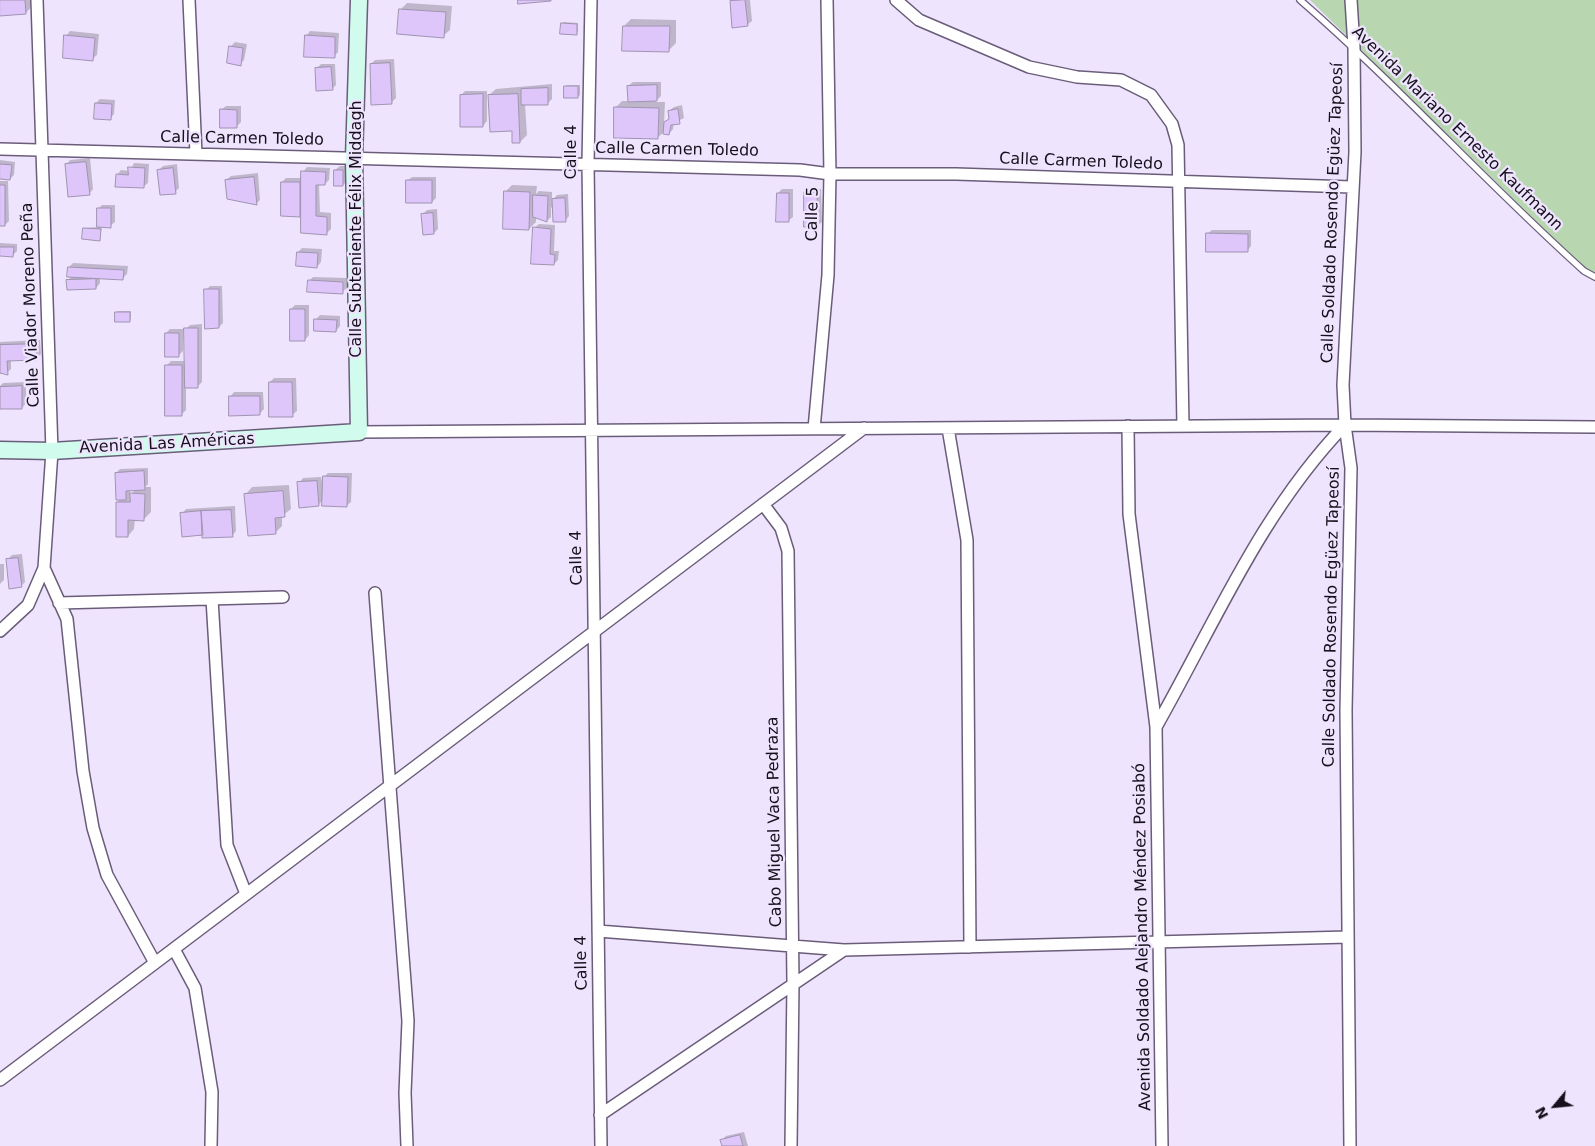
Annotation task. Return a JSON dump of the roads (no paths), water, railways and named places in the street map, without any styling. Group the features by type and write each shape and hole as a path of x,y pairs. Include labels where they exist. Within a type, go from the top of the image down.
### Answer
{"main road":[{"name":"Calle Subteniente Félix Middagh","path":"359,0 354,158 359,432"},
{"name":"Avenida Las Américas","path":"0,450 52,451 359,432"}],"street":[{"name":"Calle Viador Moreno Peña","path":"0,631 28,605 44,568 52,451 37,0"},
{"path":"189,0 196,154"},
{"name":"Calle 4","path":"591,0 588,164 601,1146"},
{"name":"Calle 5","path":"814,429 828,275 830,174 827,0"},
{"path":"896,0 919,20 1029,67 1077,78 1121,80 1151,95 1172,124 1178,145 1183,426"},
{"name":"Calle Soldado Rosendo Egüez Tapeosí","path":"1350,1146 1346,710 1351,468 1345,425 1343,385 1354,152 1352,0"},
{"name":"Calle Carmen Toledo","path":"0,149 800,170 830,174 956,174 1352,187"},
{"path":"359,432 1345,425 1595,427"},
{"path":"1156,727 1243,563 1288,493 1326,444 1345,425"},
{"name":"Avenida Soldado Alejandro Méndez Posiabó","path":"1128,426 1129,514 1156,727 1162,1146"},
{"path":"0,1080 864,428"},
{"path":"948,428 967,540 970,947"},
{"name":"Cabo Miguel Vaca Pedraza","path":"763,504 781,528 788,551 793,983 791,1146"},
{"path":"44,568 68,619 83,771 93,828 107,875 155,963"},
{"path":"375,593 408,1020 405,1093 407,1146"},
{"path":"59,603 283,597"},
{"path":"212,599 227,845 246,894"},
{"path":"598,931 844,950 1348,937"},
{"path":"174,949 195,988 212,1092 211,1146"},
{"path":"600,1115 844,950"}],"lane":[{"name":"Avenida Mariano Ernesto Kaufmann","path":"1300,0 1354,47 1526,218 1584,271 1595,277"}]}
